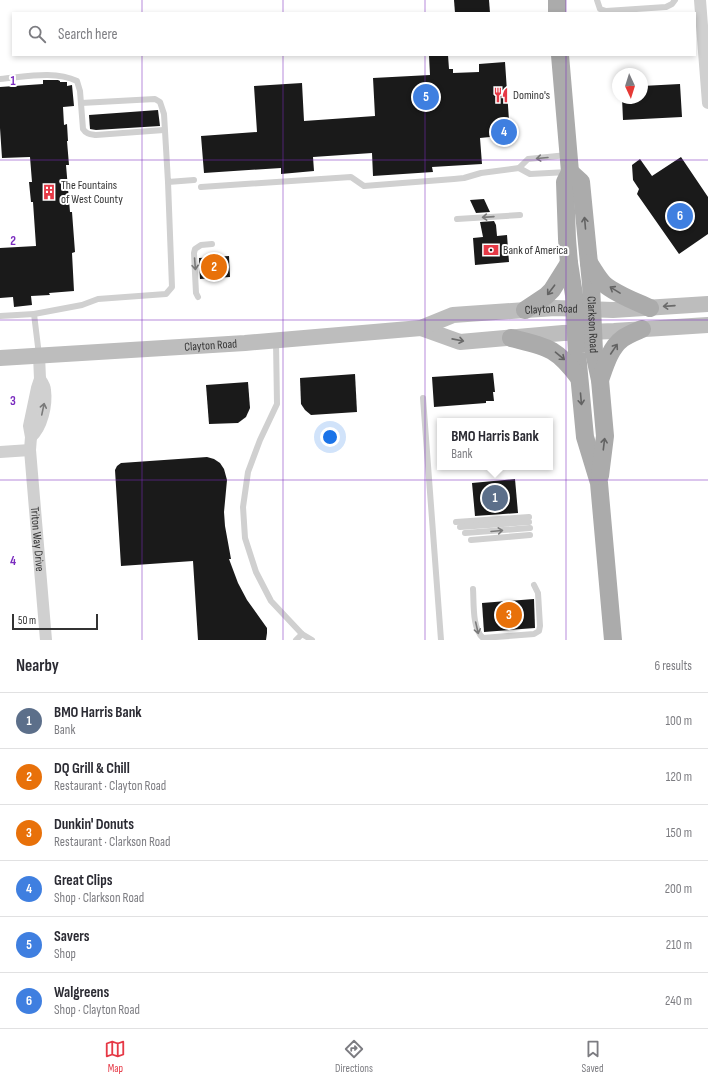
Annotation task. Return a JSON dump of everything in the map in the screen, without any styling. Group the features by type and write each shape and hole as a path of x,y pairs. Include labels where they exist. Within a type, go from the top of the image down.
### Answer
{"main road":[{"path":"557,0 557,12"},
{"name":"Clarkson Road","path":"560,56 569,164 565,182 569,263 575,309 594,352 600,380 605,436 599,483"},
{"name":"Clarkson Road","path":"569,164 581,182 592,310 585,332 579,378 585,438 599,483 613,640"},
{"path":"588,261 605,284 617,292 650,308"},
{"path":"525,310 546,296 552,290 569,263"},
{"name":"Clayton Road","path":"0,358 276,340 421,328 453,315 555,308 613,310 708,304"},
{"name":"Clayton Road","path":"421,328 460,342 585,332 708,325"},
{"path":"600,380 616,346 622,339 642,329"},
{"path":"511,338 550,349 569,364 579,378"}],"street":[{"path":"700,0 708,103"},
{"name":"Triton Way Drive","path":"39,355 40,379 46,388 44,406 37,432 31,437 30,450 46,640"},
{"path":"0,452 30,450"}],"lane":[{"path":"597,0 600,9 606,11 666,7 672,4 675,0"},
{"path":"0,79 58,74 77,81 80,91 83,129 85,132 96,135 164,130"},
{"path":"0,316 34,314 82,305 98,299 166,294 172,287 168,182 162,106 160,102 155,99 81,103"},
{"path":"519,168 528,159 569,164"},
{"path":"201,187 351,177 364,186 464,178 481,173 519,168 530,174 569,164"},
{"path":"168,182 194,180"},
{"path":"457,219 520,215"},
{"path":"198,296 196,293 195,249 201,245 212,244"},
{"path":"34,314 39,355"},
{"path":"276,340 277,404 260,440 248,472 242,507 245,538 256,572 271,601 302,634 312,640"},
{"path":"424,398 442,640"},
{"path":"458,525 529,523 465,533"},
{"path":"471,540 530,535"},
{"path":"473,589 476,627 478,634 483,638 534,634 539,631 538,593 534,586"},
{"path":"296,640 302,634"}],"building":[{"path":"454,0 489,0 490,12 455,12"},
{"path":"429,56 448,56 449,69 453,69 453,73 479,72 479,64 505,62 510,135 480,138 482,164 432,167 433,172 373,176 372,153 313,157 314,171 281,174 281,168 204,173 201,136 257,132 254,86 302,83 304,121 375,116 373,78 430,75"},
{"name":"The Fountains of West County","path":"43,80 58,80 60,82 67,82 67,86 72,85 74,106 63,107 64,125 67,124 69,165 66,165 75,252 72,253 74,291 49,293 50,295 31,296 32,305 14,307 13,297 0,298 0,248 36,246 33,202 31,202 29,182 32,182 30,157 2,158 0,87 43,84"},
{"path":"680,84 682,117 623,120 622,104 648,104 648,86"},
{"path":"158,110 160,126 96,130 90,129 89,115"},
{"path":"681,157 708,197 708,234 679,254 637,194 639,189 633,180 632,165 640,159 652,176"},
{"path":"484,199 490,212 476,213 470,200"},
{"name":"Bank of America","path":"494,221 497,236 507,235 509,262 475,265 473,238 483,237 480,222"},
{"path":"229,256 230,277 200,279 199,258"},
{"path":"493,373 495,392 493,392 494,401 434,407 432,377"},
{"path":"355,374 357,412 311,415 301,404 300,378"},
{"path":"248,382 250,408 246,417 238,423 209,424 206,385"},
{"path":"207,457 220,463 224,469 227,480 224,512 231,559 229,559 238,583 247,600 267,628 266,640 198,640 193,561 121,566 115,470 117,466 121,463"},
{"path":"515,479 518,513 475,516 472,483"},
{"path":"534,599 535,628 484,632 482,603"}],"place":[{"name":"Domino's","path":"501,95"},
{"name":"Savers","path":"426,97"},
{"name":"Great Clips","path":"504,132"},
{"name":"The Fountains of West County","path":"49,192"},
{"name":"Walgreens","path":"680,216"},
{"name":"Bank of America","path":"491,250"},
{"name":"DQ Grill & Chill","path":"214,267"},
{"name":"BMO Harris Bank","path":"495,498"},
{"name":"Dunkin' Donuts","path":"509,615"}]}
